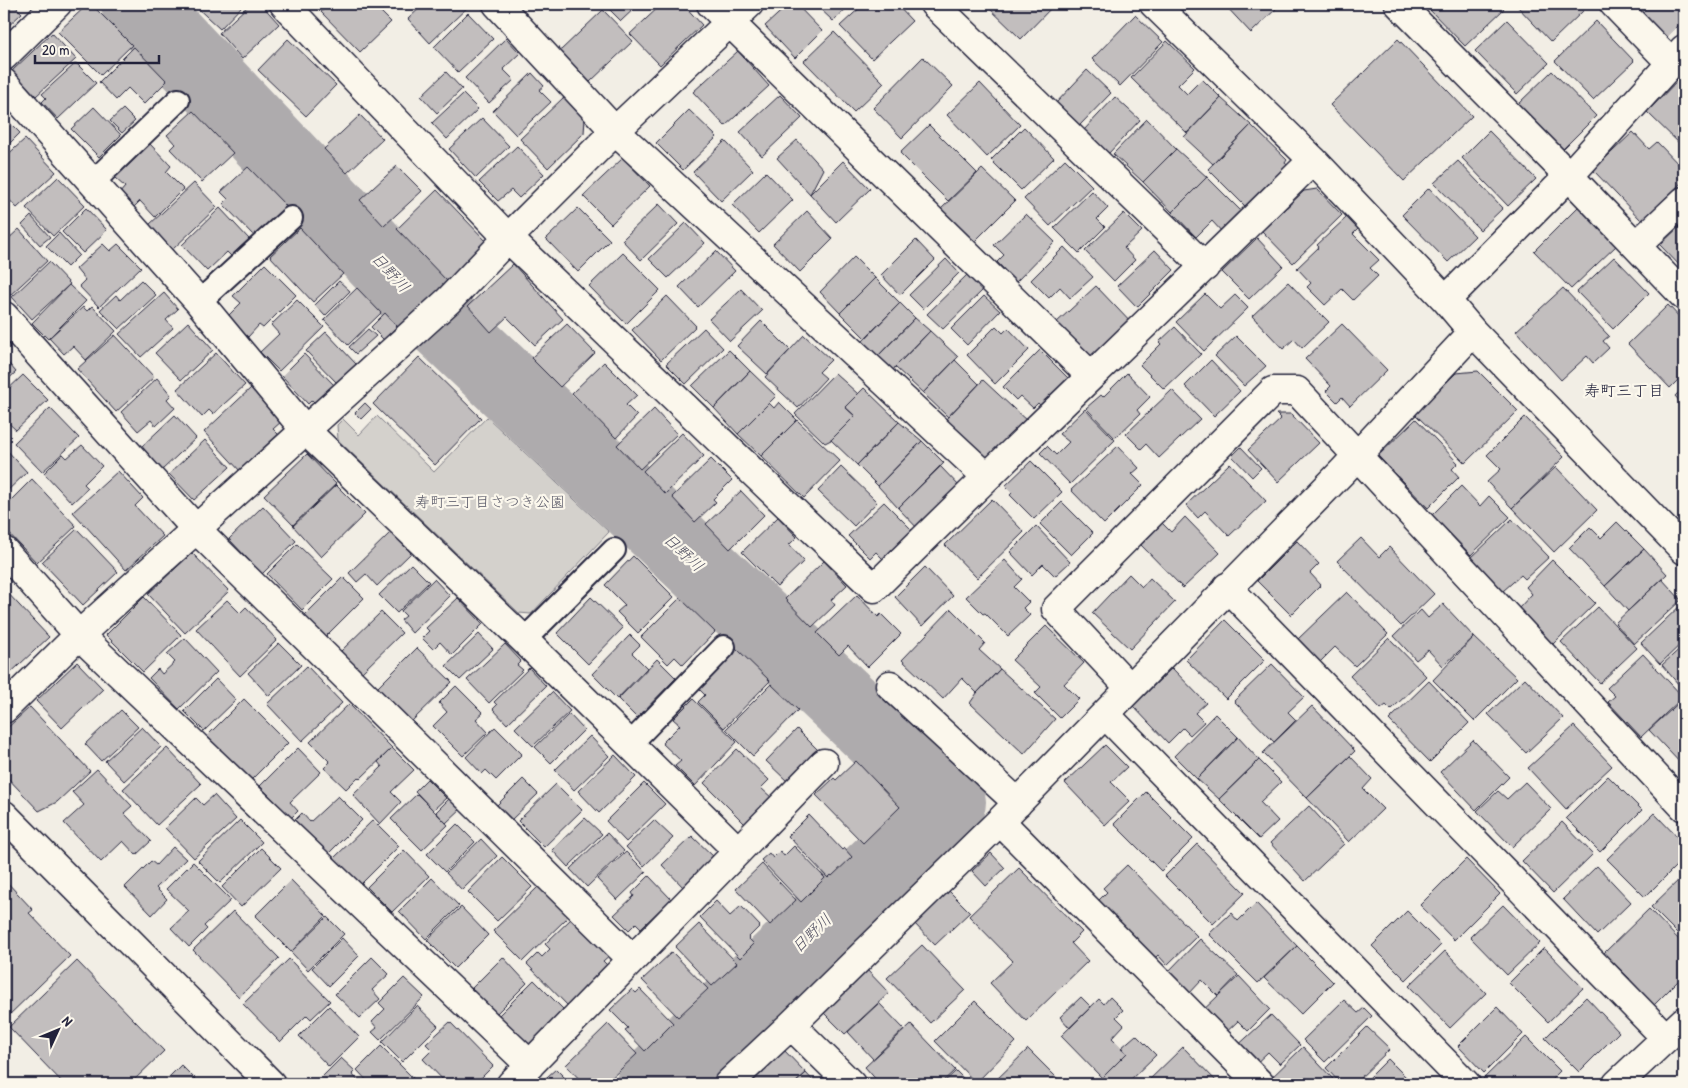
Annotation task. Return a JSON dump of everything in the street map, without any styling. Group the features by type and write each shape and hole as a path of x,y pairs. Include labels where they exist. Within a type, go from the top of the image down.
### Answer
{"street":[{"path":"4,56 57,4"},
{"path":"284,4 508,238 874,588 1313,160"},
{"path":"497,4 616,131 987,477"},
{"path":"4,709 79,635 414,334 448,301 508,238 616,131 720,13 749,4"},
{"path":"934,4 1205,267"},
{"path":"1154,4 1313,160 1446,300 1473,332 1684,550"},
{"path":"1399,4 1569,176 1684,296"},
{"path":"1446,300 1569,176 1678,56 1614,4"},
{"path":"720,13 1091,376"},
{"path":"4,84 199,302 305,430 524,640 738,851"},
{"path":"1636,246 1684,201"},
{"path":"4,316 196,529 632,960"},
{"path":"728,1084 1009,812 1473,332"},
{"path":"1130,688 1056,609 1273,391 1297,392 1684,807"},
{"path":"4,551 79,635 520,1075 824,763"},
{"path":"1227,587 1675,1029 1617,1084"},
{"path":"890,685 1260,1084"},
{"path":"1105,714 1466,1084"},
{"path":"4,815 271,1084"},
{"path":"791,1025 850,1084"}],"lane":[{"path":"92,183 178,100"},
{"path":"199,302 291,218"},
{"path":"524,640 614,550"},
{"path":"630,744 724,647"}],"green space":[{"name":"寿町三丁目さつき公園","path":"377,416 434,472 487,417 609,532 531,614 519,613 338,440 337,425 343,419 359,435"}],"building":[{"path":"4,4 13,4 22,13 4,30"},
{"path":"88,4 91,4 132,45 101,75 58,32"},
{"path":"193,4 244,4 220,29"},
{"path":"250,4 261,4 279,24 242,59 219,33"},
{"path":"329,4 373,4 391,22 360,52 321,12"},
{"path":"424,4 471,4 430,43 408,19"},
{"path":"604,4 639,4 621,21"},
{"path":"662,4 683,4 702,25 660,65 630,34"},
{"path":"789,4 796,4 822,31 795,58 765,26"},
{"path":"815,4 851,4 833,21"},
{"path":"864,4 896,4 912,21 872,59 840,26"},
{"path":"985,4 1055,4 1021,39"},
{"path":"1224,4 1281,4 1251,33"},
{"path":"1424,4 1498,4 1504,9 1465,46"},
{"path":"1517,4 1578,4 1584,10 1551,42"},
{"path":"1626,4 1684,4 1684,20 1663,41"},
{"path":"603,10 633,41 590,82 560,51"},
{"path":"468,13 493,39 458,72 434,47"},
{"path":"1135,15 1163,42 1120,86 1092,59"},
{"path":"1507,20 1549,63 1517,94 1475,51"},
{"path":"1596,21 1634,61 1593,100 1555,61"},
{"path":"834,32 884,83 854,112 804,61"},
{"path":"52,33 76,59 36,96 12,71"},
{"path":"506,38 520,53 503,69 514,80 489,103 465,78"},
{"path":"288,39 336,85 306,116 258,70"},
{"path":"1398,39 1472,116 1404,181 1330,105"},
{"path":"1167,41 1195,68 1178,85 1187,94 1202,79 1221,98 1187,133 1131,78"},
{"path":"134,47 167,81 144,104 128,88 116,100 99,82"},
{"path":"738,51 769,86 725,126 693,92"},
{"path":"923,57 953,86 902,138 873,108"},
{"path":"76,63 96,83 58,119 42,102 46,98 42,94"},
{"path":"1087,70 1111,93 1080,125 1056,103"},
{"path":"1552,71 1596,116 1562,150 1517,105"},
{"path":"446,72 462,89 437,113 421,96"},
{"path":"532,73 544,86 539,90 551,102 516,135 493,111"},
{"path":"1681,77 1684,80 1684,148 1647,112"},
{"path":"980,83 1020,125 987,157 947,115"},
{"path":"463,94 478,109 447,139 432,123"},
{"path":"780,95 802,118 762,156 740,132"},
{"path":"564,97 585,119 584,133 548,168 520,139"},
{"path":"1115,97 1140,120 1108,154 1083,131"},
{"path":"1221,98 1251,125 1213,164 1184,137"},
{"path":"94,107 121,135 99,157 71,129"},
{"path":"123,109 135,121 122,133 110,121"},
{"path":"689,110 717,137 683,170 656,143"},
{"path":"193,111 233,153 202,182 170,149 175,144 167,135"},
{"path":"360,115 383,139 347,173 324,149"},
{"path":"4,117 20,133 4,149"},
{"path":"482,118 509,146 476,178 449,149"},
{"path":"1147,119 1176,149 1143,182 1113,154"},
{"path":"929,125 977,173 948,201 900,153"},
{"path":"1251,125 1287,160 1285,163 1293,170 1251,212 1208,169"},
{"path":"1024,127 1054,158 1021,190 991,160"},
{"path":"1489,131 1536,179 1508,206 1462,158"},
{"path":"1633,132 1649,149 1657,142 1684,170 1684,180 1642,221 1593,170"},
{"path":"25,139 56,172 17,208 4,194 4,185 7,181 4,178 4,158"},
{"path":"797,140 823,169 810,194 777,158"},
{"path":"725,141 753,170 721,201 693,172"},
{"path":"150,144 171,166 166,172 183,189 155,217 140,201 133,208 119,194 125,187 115,178"},
{"path":"517,146 544,174 519,198 511,190 498,201 479,182"},
{"path":"1176,149 1207,177 1172,212 1143,182"},
{"path":"623,158 650,186 611,224 583,196"},
{"path":"1065,159 1092,186 1050,226 1024,199"},
{"path":"843,161 870,189 836,222 810,194"},
{"path":"1458,161 1503,208 1480,230 1434,183"},
{"path":"397,166 422,191 384,226 360,200"},
{"path":"248,167 287,207 255,237 223,204 228,199 221,192"},
{"path":"982,169 1015,201 972,244 940,210"},
{"path":"766,172 793,200 759,233 732,205"},
{"path":"58,177 85,205 53,236 26,208"},
{"path":"1207,177 1243,213 1223,233 1212,221 1196,237 1172,212"},
{"path":"194,183 217,207 172,250 149,225"},
{"path":"1429,188 1475,236 1448,262 1402,215"},
{"path":"1317,189 1342,215 1293,263 1262,231 1304,191"},
{"path":"437,190 488,243 448,282 397,229"},
{"path":"1092,191 1108,208 1097,219 1105,227 1079,253 1054,228"},
{"path":"659,204 678,224 641,260 622,240"},
{"path":"1579,206 1617,245 1571,289 1534,251"},
{"path":"86,208 107,230 83,253 62,232"},
{"path":"220,208 249,239 231,256 227,252 207,271 182,245"},
{"path":"578,208 610,240 578,272 546,239"},
{"path":"807,211 833,239 800,272 773,244"},
{"path":"1124,213 1142,231 1124,248 1135,260 1114,281 1085,251"},
{"path":"1026,214 1055,242 1016,282 997,262 1004,255 994,245"},
{"path":"31,216 50,237 40,245 22,225"},
{"path":"1347,217 1358,229 1353,234 1379,260 1370,268 1378,276 1353,300 1342,289 1325,305 1307,287 1311,283 1297,268 1319,247 1317,245"},
{"path":"1684,222 1684,270 1660,245"},
{"path":"686,223 705,243 668,278 649,259"},
{"path":"300,228 343,274 313,302 270,256"},
{"path":"19,229 47,261 9,296 4,290 4,243"},
{"path":"59,233 79,255 67,267 46,246"},
{"path":"1257,238 1283,266 1249,299 1222,272"},
{"path":"916,240 935,260 900,295 881,275"},
{"path":"103,244 110,251 118,244 141,267 99,307 79,286 85,280 76,269"},
{"path":"1064,247 1093,277 1070,298 1060,287 1049,298 1031,280"},
{"path":"1155,250 1174,270 1137,307 1117,286"},
{"path":"716,251 735,271 698,307 679,287"},
{"path":"623,253 660,290 626,324 589,286"},
{"path":"854,257 875,278 840,313 820,292"},
{"path":"1614,257 1649,293 1613,329 1577,292"},
{"path":"946,259 959,273 923,309 909,295"},
{"path":"49,262 70,284 32,319 12,297"},
{"path":"265,264 296,295 263,328 259,325 248,337 227,317 241,303 233,296"},
{"path":"513,264 563,319 535,345 507,317 491,332 468,306"},
{"path":"968,274 983,290 943,329 927,314"},
{"path":"875,278 900,303 865,338 840,313"},
{"path":"141,280 156,295 119,329 100,310 116,295 120,300"},
{"path":"339,281 350,291 325,316 315,305"},
{"path":"1288,282 1329,322 1302,348 1294,339 1283,349 1252,316"},
{"path":"69,285 86,301 48,339 32,323"},
{"path":"1096,286 1135,327 1111,351 1104,344 1090,358 1056,323"},
{"path":"357,288 381,313 348,345 324,320"},
{"path":"1563,288 1609,336 1603,341 1609,348 1593,363 1587,356 1561,380 1516,331"},
{"path":"741,289 762,311 730,341 709,319"},
{"path":"164,293 178,309 166,320 173,328 141,357 119,334"},
{"path":"1205,294 1220,309 1235,295 1248,308 1204,351 1176,322"},
{"path":"667,296 696,326 661,360 632,330"},
{"path":"984,296 1000,311 967,345 951,329"},
{"path":"297,300 324,327 279,371 260,352 279,334 271,325"},
{"path":"900,303 915,318 876,358 861,343"},
{"path":"1668,305 1684,322 1684,374 1670,388 1628,344"},
{"path":"92,306 116,331 86,360 73,346 64,354 49,338 83,307 87,311"},
{"path":"385,313 397,326 384,340 371,327"},
{"path":"915,318 930,331 895,367 892,373 876,358"},
{"path":"761,321 790,350 767,374 737,346"},
{"path":"188,322 213,350 181,380 155,353"},
{"path":"567,324 595,353 560,387 531,358"},
{"path":"1342,324 1387,370 1350,406 1342,397 1337,402 1326,391 1331,386 1305,359"},
{"path":"996,326 1003,333 1008,328 1029,350 995,384 967,355"},
{"path":"1175,327 1201,354 1164,389 1140,365 1161,344 1159,342"},
{"path":"704,328 723,348 686,384 666,364"},
{"path":"368,329 376,336 356,354 349,347"},
{"path":"930,331 958,357 923,393 895,367"},
{"path":"326,332 356,364 337,383 306,351"},
{"path":"115,335 154,377 116,412 77,369"},
{"path":"804,335 831,360 819,372 826,378 798,408 765,377"},
{"path":"1236,336 1266,366 1244,386 1215,356"},
{"path":"729,350 750,371 714,408 692,386"},
{"path":"1040,350 1072,382 1045,410 1038,403 1033,408 1020,396 1016,400 1003,387"},
{"path":"216,353 245,385 213,414 209,410 202,417 177,389"},
{"path":"304,354 336,387 317,405 312,400 308,404 282,376"},
{"path":"419,357 481,418 435,465 373,404"},
{"path":"4,358 16,372 4,383"},
{"path":"955,360 979,384 948,417 923,393"},
{"path":"1211,360 1240,391 1214,416 1185,386"},
{"path":"604,362 637,395 626,405 637,416 616,438 572,393"},
{"path":"750,371 776,396 738,434 714,408"},
{"path":"1478,371 1518,411 1465,463 1415,414 1456,373"},
{"path":"835,373 858,394 845,407 855,416 831,440 825,443 795,414"},
{"path":"1127,373 1150,397 1137,410 1140,414 1115,438 1086,408 1101,395 1103,397"},
{"path":"23,375 48,400 16,430 4,419 4,393"},
{"path":"157,378 171,395 167,399 175,408 156,426 151,420 138,431 121,412"},
{"path":"983,380 1028,422 991,462 945,420"},
{"path":"1684,387 1684,406 1675,396"},
{"path":"251,388 282,421 273,429 280,436 241,472 204,432"},
{"path":"864,388 899,422 857,465 831,440 855,416 845,407"},
{"path":"1172,390 1200,419 1159,458 1146,444 1141,449 1126,434"},
{"path":"779,402 797,420 761,456 738,434 769,403 774,408"},
{"path":"365,403 371,409 361,419 355,413"},
{"path":"50,408 79,438 42,472 14,443"},
{"path":"654,409 677,434 640,469 617,445"},
{"path":"1085,409 1115,440 1070,484 1040,453 1047,446 1056,455 1069,442 1059,434"},
{"path":"1276,414 1291,414 1319,443 1278,482 1248,450 1281,419"},
{"path":"175,415 196,438 162,470 141,447"},
{"path":"1525,417 1564,457 1512,508 1487,482 1501,469 1487,455"},
{"path":"1416,419 1458,463 1452,469 1459,477 1428,508 1378,456"},
{"path":"797,420 840,461 804,498 761,456"},
{"path":"899,422 922,441 878,486 857,465"},
{"path":"682,433 704,456 665,494 643,471"},
{"path":"205,440 230,467 194,500 169,474"},
{"path":"922,441 944,463 898,508 878,486"},
{"path":"82,445 102,466 84,484 88,488 72,503 44,473 63,454 67,458"},
{"path":"1118,446 1139,468 1132,474 1143,485 1104,524 1071,490"},
{"path":"4,447 27,472 4,494"},
{"path":"1241,447 1261,468 1252,477 1232,456"},
{"path":"307,454 336,484 293,525 264,495"},
{"path":"711,459 732,480 713,499 716,502 695,522 672,497"},
{"path":"1031,461 1062,492 1034,519 1010,495 1012,493 1005,486"},
{"path":"1230,463 1266,501 1229,536 1205,511 1198,518 1186,505"},
{"path":"940,466 961,488 922,533 898,508"},
{"path":"841,467 877,502 854,526 818,491"},
{"path":"1556,467 1597,510 1554,552 1512,508"},
{"path":"118,471 143,498 135,506 163,536 126,570 73,512"},
{"path":"32,479 76,526 37,563 4,528 4,507"},
{"path":"336,485 365,514 321,557 293,526"},
{"path":"1461,486 1480,506 1489,496 1510,517 1471,555 1432,515"},
{"path":"741,491 764,515 730,549 706,524"},
{"path":"992,499 1024,532 977,578 945,545"},
{"path":"884,502 913,531 883,559 876,552 870,558 848,536"},
{"path":"1062,502 1093,533 1071,555 1040,524"},
{"path":"263,506 296,541 262,574 229,539"},
{"path":"778,517 797,537 789,545 804,561 777,587 742,552"},
{"path":"1185,517 1220,553 1183,588 1141,545 1162,523 1171,532"},
{"path":"1512,519 1549,557 1525,579 1521,575 1503,591 1471,558"},
{"path":"1617,522 1644,549 1605,586 1569,548 1590,527 1601,538"},
{"path":"1036,526 1070,562 1055,576 1043,564 1032,575 1010,552"},
{"path":"77,529 118,572 83,605 42,562"},
{"path":"391,532 411,553 377,586 366,574 357,582 349,573"},
{"path":"1361,538 1379,557 1389,547 1434,594 1401,626 1337,561"},
{"path":"1297,541 1319,564 1310,573 1321,585 1291,615 1257,581"},
{"path":"297,544 333,579 302,610 267,574"},
{"path":"1644,549 1667,574 1628,611 1605,586"},
{"path":"192,553 229,591 185,633 148,594"},
{"path":"633,556 674,597 638,633 617,612 625,605 605,585"},
{"path":"1005,560 1022,579 1014,587 1029,602 1023,608 1030,615 1008,636 966,597"},
{"path":"1552,560 1595,603 1553,644 1518,609 1532,594 1526,587"},
{"path":"824,561 847,585 831,600 835,605 812,627 785,599"},
{"path":"411,564 429,582 397,613 379,595"},
{"path":"925,567 953,596 922,626 895,597"},
{"path":"1129,574 1142,587 1150,578 1175,602 1130,649 1092,613"},
{"path":"343,577 364,598 323,639 302,618"},
{"path":"434,579 450,596 412,633 401,620 406,616 401,611"},
{"path":"1662,579 1681,600 1634,644 1615,623"},
{"path":"4,589 49,637 4,679"},
{"path":"1347,592 1388,634 1355,666 1335,647 1320,662 1298,639"},
{"path":"857,595 878,617 881,614 901,634 868,667 848,646 839,655 817,633"},
{"path":"144,597 181,635 143,672 106,635"},
{"path":"591,597 623,628 588,664 557,633"},
{"path":"458,598 483,624 452,655 440,642 433,649 422,638 429,631 426,628"},
{"path":"680,598 715,632 683,665 675,657 668,664 641,637"},
{"path":"227,600 240,613 246,607 277,640 240,676 196,629"},
{"path":"1684,602 1684,641 1660,664 1641,643"},
{"path":"1443,604 1474,637 1443,666 1428,650 1416,660 1394,636 1421,610 1428,618"},
{"path":"1598,607 1637,648 1600,683 1561,642"},
{"path":"951,609 985,643 979,650 1000,669 977,693 962,678 943,699 902,660"},
{"path":"381,612 402,633 361,673 340,652"},
{"path":"1225,620 1265,660 1226,699 1186,660"},
{"path":"1046,626 1084,663 1064,684 1079,699 1060,718 1035,693 1041,687 1012,660"},
{"path":"479,634 493,649 460,680 446,666"},
{"path":"630,635 640,645 632,653 647,668 617,699 592,674"},
{"path":"1474,637 1517,678 1474,721 1433,680"},
{"path":"185,638 217,672 179,709 149,678 158,669 162,674 175,662 167,654"},
{"path":"1389,638 1426,676 1391,710 1386,705 1381,709 1350,676"},
{"path":"279,643 301,665 269,696 248,673"},
{"path":"505,644 521,661 517,665 523,670 489,703 467,680"},
{"path":"1684,645 1684,680 1679,685 1662,665"},
{"path":"417,648 452,682 411,722 377,688"},
{"path":"736,648 770,681 724,728 698,702 705,695 698,688"},
{"path":"1643,654 1683,697 1641,737 1608,702 1615,696 1607,688"},
{"path":"657,659 676,678 637,718 618,699"},
{"path":"77,662 103,689 62,728 36,701"},
{"path":"1272,664 1304,697 1288,712 1296,720 1274,742 1234,701"},
{"path":"307,666 342,703 302,741 267,704"},
{"path":"529,668 546,686 507,724 493,709 497,705 494,702"},
{"path":"1172,668 1206,703 1195,713 1204,722 1190,735 1183,728 1168,743 1133,706"},
{"path":"1000,669 1055,719 1024,754 970,703"},
{"path":"1525,678 1563,718 1526,753 1488,714"},
{"path":"216,679 236,700 204,731 184,711"},
{"path":"1429,681 1469,723 1430,762 1389,720"},
{"path":"771,684 798,710 753,756 726,729"},
{"path":"456,686 483,713 476,719 488,732 463,756 433,726 447,712 439,703"},
{"path":"552,692 570,711 533,746 515,728"},
{"path":"1684,698 1684,767 1649,730"},
{"path":"244,699 288,743 251,780 207,736"},
{"path":"693,699 737,742 695,786 675,766 681,761 662,743 680,725 673,719"},
{"path":"349,704 392,748 360,779 358,777 346,789 324,768 330,762 310,742"},
{"path":"1312,706 1355,751 1307,798 1263,753"},
{"path":"30,707 90,771 57,802 39,811 4,774 4,731"},
{"path":"121,710 138,727 101,761 85,744"},
{"path":"569,714 584,730 551,763 535,747"},
{"path":"1215,714 1238,737 1197,779 1174,756"},
{"path":"1574,726 1612,766 1566,809 1528,768"},
{"path":"142,727 161,747 124,781 105,761"},
{"path":"495,727 522,754 496,780 486,770 482,774 466,757"},
{"path":"797,729 820,752 789,783 766,761"},
{"path":"590,736 609,756 574,790 555,770"},
{"path":"1238,737 1259,760 1219,799 1197,779"},
{"path":"1473,740 1509,777 1476,810 1440,772"},
{"path":"1105,745 1127,767 1111,782 1130,801 1105,825 1065,783"},
{"path":"167,748 201,784 157,825 123,789"},
{"path":"298,748 321,772 290,802 298,811 291,818 260,786"},
{"path":"392,748 414,770 391,792 401,802 380,824 353,795 382,767 378,762"},
{"path":"737,749 769,780 761,788 773,799 747,826 704,783"},
{"path":"615,755 636,777 599,813 578,791"},
{"path":"1350,756 1372,779 1363,789 1383,809 1349,842 1307,798"},
{"path":"1259,760 1281,782 1260,802 1278,821 1259,839 1219,799"},
{"path":"856,761 900,807 863,843 816,795 834,778 836,780"},
{"path":"97,769 132,806 124,813 151,841 136,855 123,841 101,862 64,823 84,805 72,792"},
{"path":"1608,776 1642,810 1600,852 1566,818"},
{"path":"427,779 446,798 433,810 415,791"},
{"path":"523,779 538,794 511,820 496,806"},
{"path":"1525,782 1551,809 1512,847 1477,811 1498,791 1507,799"},
{"path":"644,783 665,804 626,842 606,821"},
{"path":"556,784 582,810 544,847 518,821"},
{"path":"1146,792 1193,839 1161,871 1114,824"},
{"path":"417,794 448,825 422,850 391,819"},
{"path":"214,795 236,819 194,858 165,828 196,798 203,805"},
{"path":"338,796 362,820 327,855 294,821 302,813 310,822"},
{"path":"452,796 463,807 446,823 436,812"},
{"path":"1309,806 1344,844 1305,881 1270,843"},
{"path":"1654,813 1684,844 1684,858 1645,897 1607,859"},
{"path":"809,815 842,850 844,848 852,857 828,878 788,836"},
{"path":"585,818 602,834 568,867 552,850"},
{"path":"240,820 262,842 220,883 198,861"},
{"path":"373,820 399,846 359,886 333,859"},
{"path":"654,820 673,838 644,866 626,847"},
{"path":"1562,822 1593,854 1553,893 1522,861"},
{"path":"457,824 475,842 445,872 427,854"},
{"path":"607,833 624,851 587,887 570,869"},
{"path":"692,836 715,858 684,888 662,865"},
{"path":"481,839 497,856 462,890 446,873"},
{"path":"1197,844 1245,893 1213,924 1165,876"},
{"path":"794,846 825,878 801,902 761,860 769,853 773,858 780,851 784,856"},
{"path":"173,847 186,859 156,888 167,899 152,915 125,887 151,861 156,865"},
{"path":"261,848 281,868 241,907 222,887"},
{"path":"404,850 429,876 392,912 367,887"},
{"path":"626,852 646,872 617,900 597,879"},
{"path":"991,853 1005,868 986,886 972,871"},
{"path":"502,857 532,887 497,921 468,892"},
{"path":"1466,859 1500,894 1454,940 1420,905"},
{"path":"193,862 231,900 204,926 207,929 189,947 171,928 189,911 166,889"},
{"path":"762,864 796,900 770,925 736,889"},
{"path":"1127,865 1197,936 1167,965 1158,955 1154,959 1099,900 1107,892 1103,888"},
{"path":"1597,866 1631,902 1597,935 1563,899"},
{"path":"1019,868 1082,932 1071,943 1088,961 1026,1021 990,983 1013,961 969,916"},
{"path":"1684,875 1684,940 1651,907"},
{"path":"649,876 671,899 641,928 636,923 629,930 614,915 634,896 632,893"},
{"path":"432,878 459,906 426,939 399,911"},
{"path":"4,879 33,910 29,913 70,956 4,1020"},
{"path":"291,880 326,916 291,952 255,916"},
{"path":"539,886 569,916 523,961 493,931"},
{"path":"946,888 970,912 935,945 912,921"},
{"path":"716,901 730,916 741,906 760,926 748,938 754,944 740,958 700,917"},
{"path":"1256,903 1297,946 1258,983 1209,934 1231,913 1238,921"},
{"path":"1503,905 1540,943 1507,975 1470,937"},
{"path":"461,907 488,935 455,968 427,940"},
{"path":"1649,909 1684,945 1684,975 1646,1013 1621,988 1630,979 1604,953"},
{"path":"233,911 279,958 239,997 193,950"},
{"path":"1407,911 1441,945 1406,980 1372,946"},
{"path":"574,916 611,954 603,961 611,969 571,1009 527,964 538,953 542,957 550,949 545,944"},
{"path":"327,917 344,934 308,970 291,952"},
{"path":"699,924 737,963 712,986 675,947"},
{"path":"342,938 359,956 329,986 312,968"},
{"path":"1200,939 1238,975 1218,996 1202,980 1188,995 1166,974"},
{"path":"922,945 965,990 930,1023 887,978"},
{"path":"1297,946 1333,982 1301,1014 1264,978"},
{"path":"1544,948 1583,988 1548,1022 1509,983"},
{"path":"1445,951 1486,993 1450,1028 1409,986"},
{"path":"672,952 708,989 678,1017 642,980"},
{"path":"372,957 389,974 372,990 380,999 360,1018 335,994"},
{"path":"503,957 527,983 496,1014 471,989"},
{"path":"289,959 330,1001 311,1019 307,1015 280,1042 243,1004"},
{"path":"77,961 164,1051 130,1084 64,1084 9,1027"},
{"path":"865,968 889,993 845,1034 821,1010"},
{"path":"1239,976 1270,1009 1248,1031 1238,1021 1220,1038 1198,1015"},
{"path":"404,978 424,997 380,1040 372,1032 377,1028 372,1022 385,1009 379,1003"},
{"path":"534,980 564,1010 527,1046 498,1016"},
{"path":"632,989 636,993 640,989 673,1023 645,1051 625,1030 628,1028 610,1010"},
{"path":"1081,997 1091,1007 1070,1028 1060,1017"},
{"path":"1110,997 1123,1010 1116,1017 1124,1025 1112,1038 1127,1053 1102,1078 1061,1036 1099,999 1104,1004"},
{"path":"1586,997 1619,1032 1579,1072 1545,1038"},
{"path":"1344,1000 1358,1013 1364,1008 1372,1016 1325,1062 1303,1040"},
{"path":"975,1001 1016,1042 976,1083 935,1041"},
{"path":"879,1003 904,1029 873,1059 848,1032"},
{"path":"329,1006 359,1037 329,1067 299,1036"},
{"path":"417,1006 438,1026 402,1062 382,1042"},
{"path":"1497,1007 1523,1034 1484,1073 1458,1046"},
{"path":"1271,1015 1300,1045 1280,1064 1268,1052 1251,1068 1234,1049"},
{"path":"450,1022 493,1066 475,1084 447,1084 423,1059 432,1050 426,1044"},
{"path":"608,1024 637,1054 605,1084 584,1084 566,1065"},
{"path":"911,1024 955,1070 940,1084 927,1084 920,1078 914,1084 880,1084 865,1067"},
{"path":"1367,1027 1390,1049 1354,1084 1341,1084 1326,1068"},
{"path":"1136,1035 1156,1055 1126,1084 1108,1084 1102,1078 1127,1053 1121,1048"},
{"path":"1526,1037 1560,1071 1547,1084 1486,1084 1482,1080"},
{"path":"381,1046 419,1084 370,1084 357,1070"},
{"path":"1183,1047 1219,1084 1145,1084"},
{"path":"1303,1047 1333,1079 1327,1084 1266,1083"},
{"path":"783,1049 806,1073 794,1084 747,1083"},
{"path":"1028,1049 1063,1084 992,1084"},
{"path":"341,1058 355,1071 352,1074 359,1084 320,1084 317,1082"},
{"path":"1388,1059 1413,1084 1363,1084"},
{"path":"181,1065 200,1084 162,1084"},
{"path":"556,1069 571,1084 539,1084"},
{"path":"956,1071 969,1084 942,1084"},
{"path":"806,1073 816,1084 794,1084"}],"waterway":[{"name":"日野川","path":"138,4 414,296 949,802 653,1084"}],"district":[{"name":"寿町三丁目","path":"1624,390"}]}
